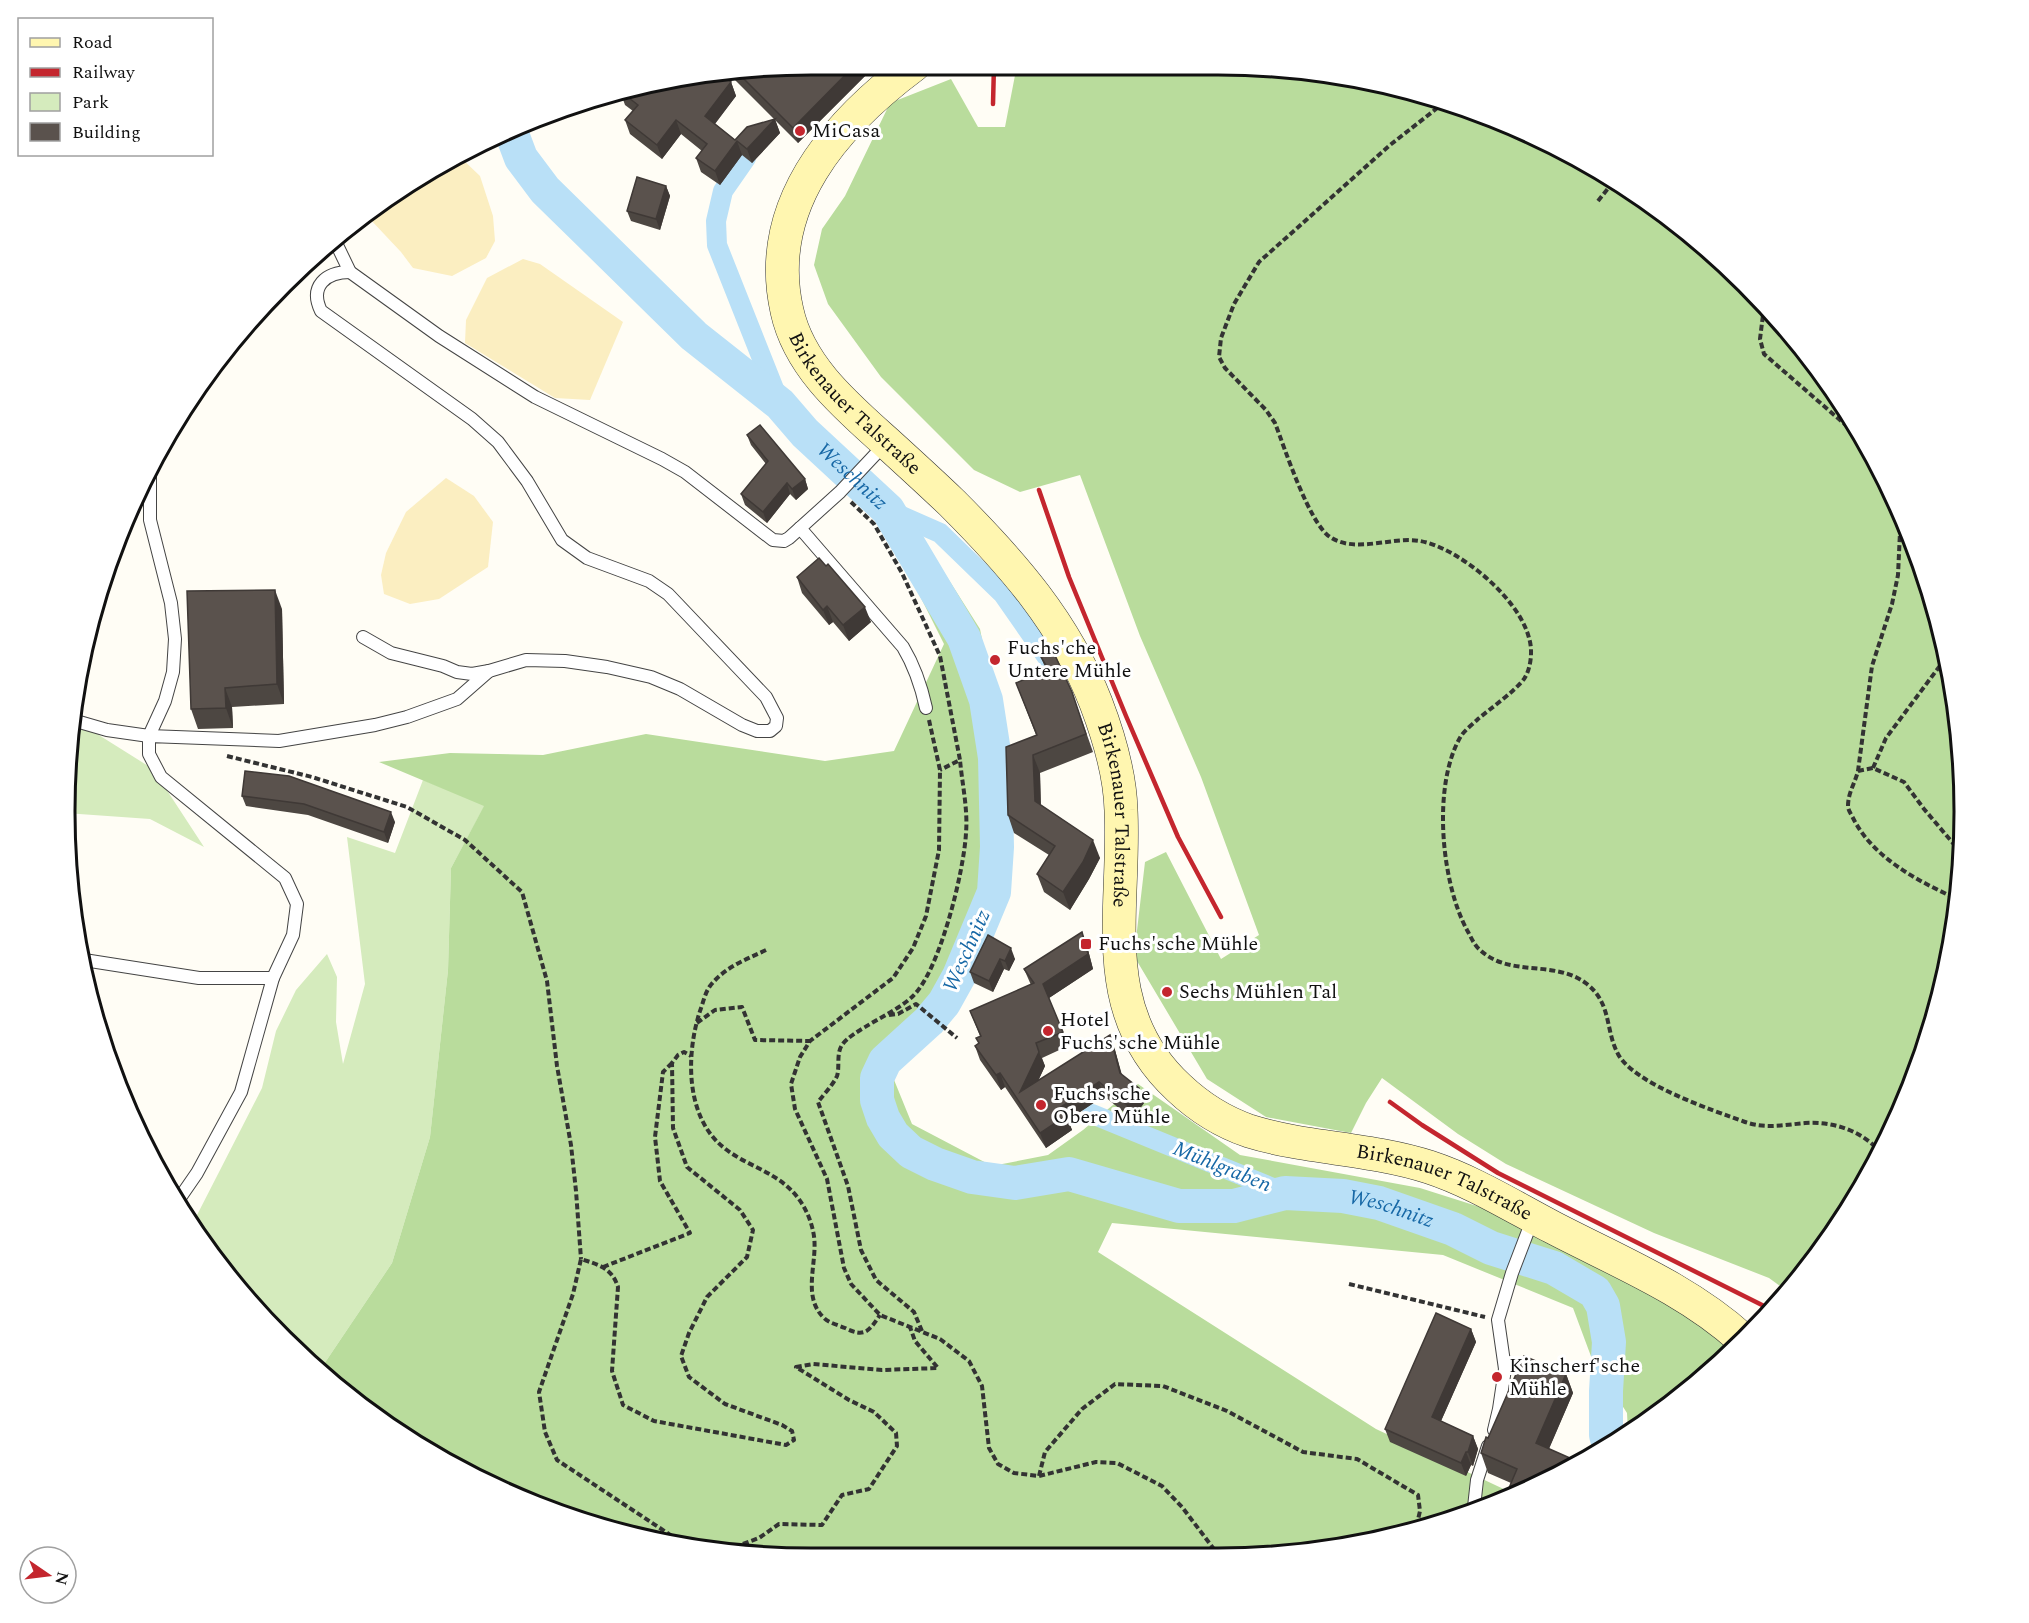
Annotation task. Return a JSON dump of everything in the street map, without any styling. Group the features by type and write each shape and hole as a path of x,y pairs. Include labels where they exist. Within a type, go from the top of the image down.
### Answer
{"main road":[{"name":"Birkenauer Talstraße","path":"900,75 836,135 808,175 787,227 782,267 787,311 796,338 811,364 842,402 877,453 951,502 1014,567 1066,640 1083,671 1097,705 1115,763 1121,808 1118,930 1120,971 1126,1003 1137,1031 1162,1071 1198,1104 1246,1130 1403,1160 1433,1168 1472,1185 1530,1225 1665,1285 1697,1304 1736,1334"}],"lane":[{"path":"338,248 350,272 440,336 535,398 685,472 773,540 784,541 800,528 840,492 877,453"},
{"path":"350,272 338,272 326,277 321,283 317,293 321,311 472,419 498,442 527,481 562,540 586,558 649,581 668,594 766,697 774,709 777,718 776,726 770,731 757,731 742,725 680,689 651,677 608,667 565,661 526,660 472,674 457,672 443,666 391,653 363,637"},
{"path":"150,488 150,520 171,603 175,639 173,672 165,701 149,736 149,754 161,777 285,878 297,904 293,935 273,978 241,1092 197,1173 183,1194"},
{"path":"800,528 903,647 914,665 926,708"},
{"path":"80,722 107,730 149,736 279,741 375,725 407,717 457,699 489,671"},
{"path":"90,961 199,978 273,978"},
{"path":"1475,1501 1477,1479 1499,1409 1505,1369 1498,1320 1530,1225"}],"path":[{"path":"1436,109 1390,145 1259,262 1234,304 1221,338 1220,357 1225,368 1266,410 1275,423 1315,520 1330,537 1352,544 1419,541 1450,551 1486,576 1518,614 1529,638 1531,657 1525,678 1462,734 1449,766 1444,820 1448,876 1458,913 1477,948 1493,961 1508,966 1564,971 1587,984 1603,1003 1616,1051 1625,1066 1643,1079 1749,1124 1771,1127 1808,1123 1832,1124 1857,1132 1873,1146"},
{"path":"1598,201 1609,188"},
{"path":"1763,317 1760,339 1764,354 1842,422"},
{"path":"840,492 874,524 902,573 940,657 960,760 967,831 963,857 942,942 923,984 914,995 888,1015 847,1038 840,1047 837,1076 818,1102 849,1186 861,1250 876,1280 914,1312 923,1332"},
{"path":"1900,535 1898,575 1892,604 1872,666 1858,771 1851,786 1848,808 1858,829 1894,865 1949,895"},
{"path":"1873,768 1886,738 1940,666"},
{"path":"926,708 940,770 939,850 926,916 913,948 893,978 810,1041 800,1057 791,1084 795,1109 827,1179 844,1268 851,1284 880,1315 940,1339 969,1361 982,1386 989,1448 998,1464 1014,1473 1039,1476 1096,1462 1117,1463 1162,1486 1213,1548"},
{"path":"219,754 312,777 407,807 465,840 522,892 547,981 557,1066 575,1179 581,1259 573,1294 539,1392 545,1432 557,1460 669,1534"},
{"path":"940,770 960,760"},
{"path":"1858,771 1873,768 1904,782 1924,809 1953,841"},
{"path":"766,950 724,970 708,988 696,1024 691,1056 695,1102 705,1126 722,1147 792,1190 806,1211 814,1233 811,1289 815,1305 825,1319 856,1334 869,1330 880,1315"},
{"path":"888,1015 898,1014 916,1004 957,1038"},
{"path":"696,1024 715,1010 742,1007 754,1040 810,1041"},
{"path":"603,1267 690,1233 660,1181 655,1137 663,1072 678,1055 684,1052 691,1056"},
{"path":"581,1259 603,1267 614,1276 618,1287 612,1371 623,1405 654,1421 786,1445 794,1440 792,1431 782,1425 725,1404 689,1377 681,1356 689,1333 707,1297 747,1257 753,1230 740,1210 687,1167 673,1128 672,1063"},
{"path":"1349,1284 1498,1320"},
{"path":"742,1544 759,1538 779,1524 822,1525 842,1495 869,1489 897,1446 896,1433 874,1412 849,1400 796,1367 813,1364 882,1370 938,1368 915,1341 910,1327"},
{"path":"1039,1476 1045,1452 1082,1409 1115,1384 1163,1386 1227,1411 1303,1452 1357,1459 1418,1495 1420,1511 1418,1520"}],"green space":[{"path":"1015,75 1218,75 1314,81 1408,100 1454,114 1543,151 1627,199 1666,227 1738,291 1771,326 1830,402 1878,486 1898,530 1929,621 1948,715 1954,812 1952,860 1948,908 1940,955 1915,1048 1898,1093 1878,1137 1830,1221 1780,1286 1769,1278 1654,1233 1506,1164 1458,1134 1382,1078 1351,1133 1266,1117 1207,1079 1134,956 1145,862 1166,852 1221,959 1259,935 1201,777 1140,636 1080,475 1020,492 974,470 881,377 828,304 814,265 822,229 845,196 890,103 951,79 978,127 1005,127"},
{"path":"883,522 940,566 980,629 1008,772 998,887 951,983 890,1070 912,1124 992,1166 1048,1155 1083,1130 1138,1084 1240,1155 1420,1188 1483,1208 1679,1308 1725,1344 1666,1396 1628,1424 1627,1413 1592,1359 1573,1308 1443,1255 1112,1223 1098,1252 1376,1429 1505,1489 1454,1509 1361,1534 1314,1542 1218,1548 812,1548 715,1542 668,1534 575,1509 486,1472 402,1424 326,1365 324,1363 392,1263 430,1137 448,970 451,868 484,806 379,762 450,753 543,755 646,734 825,761 894,751 944,644"},
{"path":"80,727 94,732 153,769 204,847 150,819 75,814"},
{"path":"423,780 485,805 451,868 448,970 430,1137 392,1263 324,1363 258,1297 227,1260 196,1216 262,1088 276,1031 296,990 327,954 337,977 336,1022 343,1064 365,984 347,837 395,853"}],"sand":[{"path":"465,162 480,176 493,216 495,241 486,258 452,276 413,268 372,221 402,199"},
{"path":"523,259 540,264 623,322 590,400 555,398 465,343 466,320 487,278"},
{"path":"446,478 474,496 493,522 488,567 439,599 410,604 384,594 381,575 386,553 406,512"}],"building":[{"path":"845,75 793,128 744,79"},
{"path":"728,80 731,82 705,116 735,140 747,127 775,119 747,149 737,141 715,171 696,158 707,144 676,120 657,145 625,120 638,105 629,98 668,89"},
{"path":"637,177 666,186 656,219 627,211"},
{"path":"760,425 805,479 792,489 787,483 763,512 741,494 768,461 747,435"},
{"path":"819,558 826,566 828,564 865,607 843,625 827,606 823,610 797,577"},
{"path":"275,590 277,684 225,688 226,708 191,709 187,591"},
{"path":"1053,651 1072,692 1086,734 1033,755 1035,801 1093,840 1083,862 1063,892 1037,874 1055,846 1008,815 1006,747 1037,735 1016,683 1048,669 1041,657"},
{"path":"245,771 289,776 391,812 384,832 304,804 242,796"},
{"path":"1082,932 1088,954 1043,984 1063,1032 1036,1043 1039,1052 1020,1092 1110,1035 1120,1073 1139,1088 1126,1104 1099,1082 1061,1107 1067,1115 1040,1133 1000,1073 996,1075 975,1046 979,1043 976,1038 981,1036 970,1011 1034,983 1024,969"},
{"path":"988,935 1011,948 1005,961 1000,959 989,981 970,972"},
{"path":"1436,1313 1471,1329 1432,1417 1473,1436 1468,1452 1461,1463 1385,1429"},
{"path":"1524,1356 1566,1374 1536,1443 1570,1458 1509,1487 1517,1469 1481,1453 1486,1437 1488,1438"}],"waterway":[{"name":"Weschnitz","path":"514,138 521,158 545,190 694,336 780,404 805,433 888,510 964,638 986,700 995,758 997,847 994,892 959,976 944,1003 929,1021 885,1061 877,1078 877,1100 883,1118 893,1135 911,1152 935,1164 972,1177 1015,1183 1069,1174 1179,1206 1234,1206 1285,1193 1343,1196 1379,1203 1453,1229 1491,1248 1554,1268 1595,1292 1603,1306 1609,1342 1606,1437"},
{"path":"746,158 723,191 716,221 717,245 780,404"},
{"path":"888,510 940,533 1003,594 1049,660"},
{"name":"Mühlgraben","path":"1092,1114 1285,1193"}],"railway":[{"path":"993,104 994,75"},
{"path":"1039,490 1069,577 1126,716 1178,837 1221,917"},
{"path":"1390,1102 1498,1173 1763,1305"}],"place":[{"name":"MiCasa","path":"800,131"},
{"name":"Fuchs'che Untere Mühle","path":"995,660"},
{"name":"Fuchs'sche Mühle","path":"1086,944"},
{"name":"Sechs Mühlen Tal","path":"1167,992"},
{"name":"Hotel Fuchs'sche Mühle","path":"1048,1031"},
{"name":"Fuchs'sche Obere Mühle","path":"1041,1105"},
{"name":"Kinscherf'sche Mühle","path":"1497,1377"}]}
